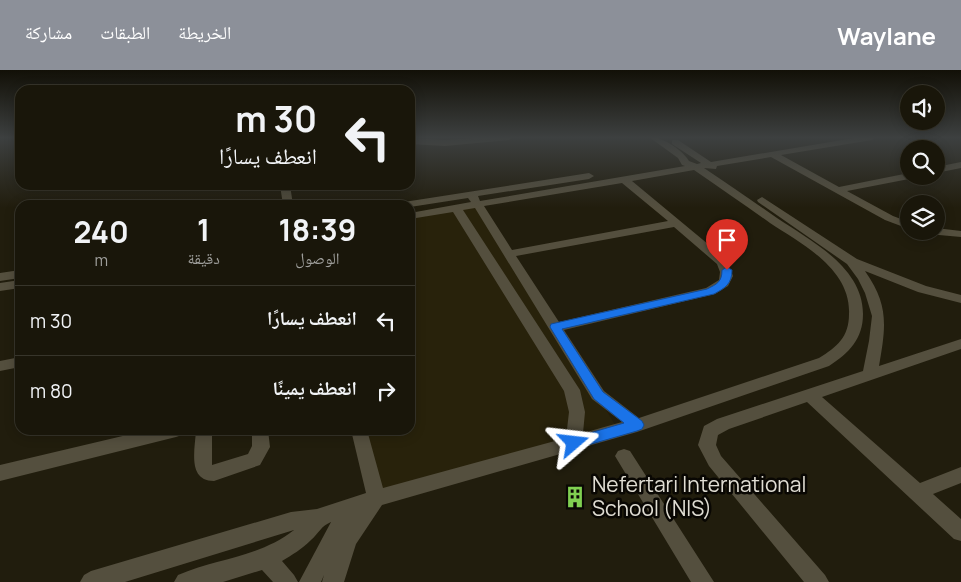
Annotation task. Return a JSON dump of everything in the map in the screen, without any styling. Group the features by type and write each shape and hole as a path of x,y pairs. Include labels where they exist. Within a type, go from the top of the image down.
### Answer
{"street":[{"path":"415,204 475,199 624,179 703,161"},
{"path":"415,215 456,208 475,199 707,161"},
{"path":"784,161 900,222"},
{"path":"697,162 853,262 922,289 961,299"},
{"path":"91,582 284,523 318,518 376,498 637,425 824,362 844,348 855,331 858,312 853,293 842,274 826,257 697,162"},
{"path":"945,168 961,165"},
{"path":"837,190 900,178"},
{"path":"555,327 710,291 721,286 727,279 727,270 722,262 624,179"},
{"path":"475,199 598,395 637,425"},
{"path":"456,208 572,390 578,412 574,443"},
{"path":"509,254 677,224"},
{"path":"945,233 961,234"},
{"path":"853,262 868,282 877,304 880,325 870,374"},
{"path":"498,273 519,269"},
{"path":"0,277 15,275"},
{"path":"0,287 15,285"},
{"path":"818,582 715,460 707,445 710,431 716,426 961,344"},
{"path":"0,366 15,363"},
{"path":"809,394 961,532"},
{"path":"0,473 156,435"},
{"path":"204,435 203,468 208,473 214,473 254,460 261,447 260,435"},
{"path":"360,435 376,498"},
{"path":"624,456 702,582"},
{"path":"917,492 961,475"},
{"path":"333,582 343,549 352,531 376,498"},
{"path":"310,582 333,536 354,506"},
{"path":"185,582 277,554 297,542 318,518"},
{"path":"265,558 287,582"}],"shaded area":[{"path":"481,203 617,428 376,498 361,435 415,435 415,214"}],"place":[{"name":"Nefertari International School (NIS)","path":"575,497"}],"route":[{"path":"574,443 637,425 607,404 598,395 555,327 710,291 721,286 727,279 727,270"}]}
